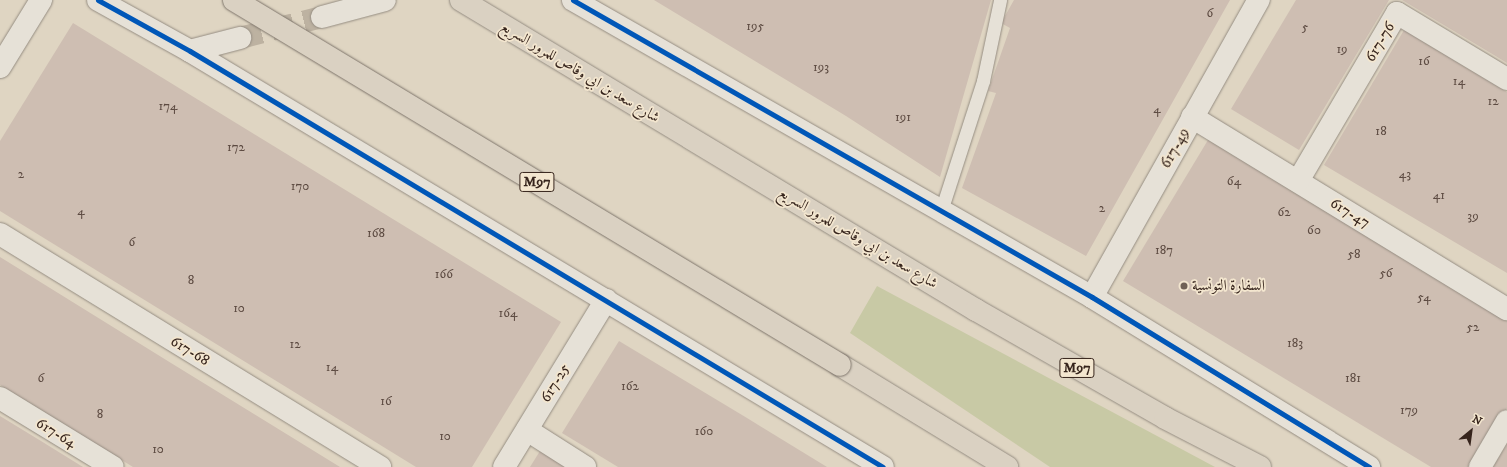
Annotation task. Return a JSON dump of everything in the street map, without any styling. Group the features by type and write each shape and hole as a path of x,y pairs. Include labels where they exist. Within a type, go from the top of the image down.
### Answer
{"highway":[{"name":"M97","path":"234,0 1007,467"},
{"name":"شارع سعد بن ابي وقاص للمرور السريع","path":"461,0 976,310 1158,415 1260,467"}],"street":[{"path":"0,68 41,0"},
{"path":"98,0 190,51 883,467"},
{"path":"322,17 385,0"},
{"path":"573,0 1092,297 1369,467"},
{"name":"617-49","path":"1092,297 1259,0"},
{"name":"617-76","path":"1298,181 1397,13 1507,79"},
{"path":"190,51 240,38"},
{"name":"617-47","path":"1192,117 1507,309"},
{"name":"617-68","path":"0,234 380,467"},
{"name":"617-25","path":"504,467 606,300"},
{"name":"617-64","path":"0,398 113,467"},
{"path":"1480,467 1507,421"},
{"path":"526,430 585,467"}],"lane":[{"path":"941,211 983,81 1000,0"}],"green space":[{"path":"877,286 1215,467 1050,467 850,333"}],"building":[{"path":"654,0 991,0 940,177 846,116"},
{"path":"1014,0 1230,0 1086,256 962,188 996,93 988,91 1010,28 1001,23"},
{"path":"1296,0 1389,0 1299,150 1231,109"},
{"path":"1402,0 1507,0 1507,63 1494,55"},
{"path":"73,23 561,322 472,467 416,467 0,211 0,141"},
{"path":"1404,30 1507,92 1507,273 1324,165"},
{"path":"1208,140 1507,321 1507,408 1471,467 1431,467 1123,281"},
{"path":"0,257 340,467 133,467 0,385"},
{"path":"619,341 827,467 618,467 562,433"},
{"path":"0,416 41,441 83,467 0,467"},
{"path":"1507,444 1507,467 1493,467"},
{"path":"540,451 566,467 530,467"}],"tunnel":[{"path":"240,38 322,17"}],"cycle path":[{"path":"98,0 190,51 883,467"},
{"path":"573,0 1092,297 1369,467"}],"place":[{"name":"السفارة التونسية","path":"1184,286"}]}
